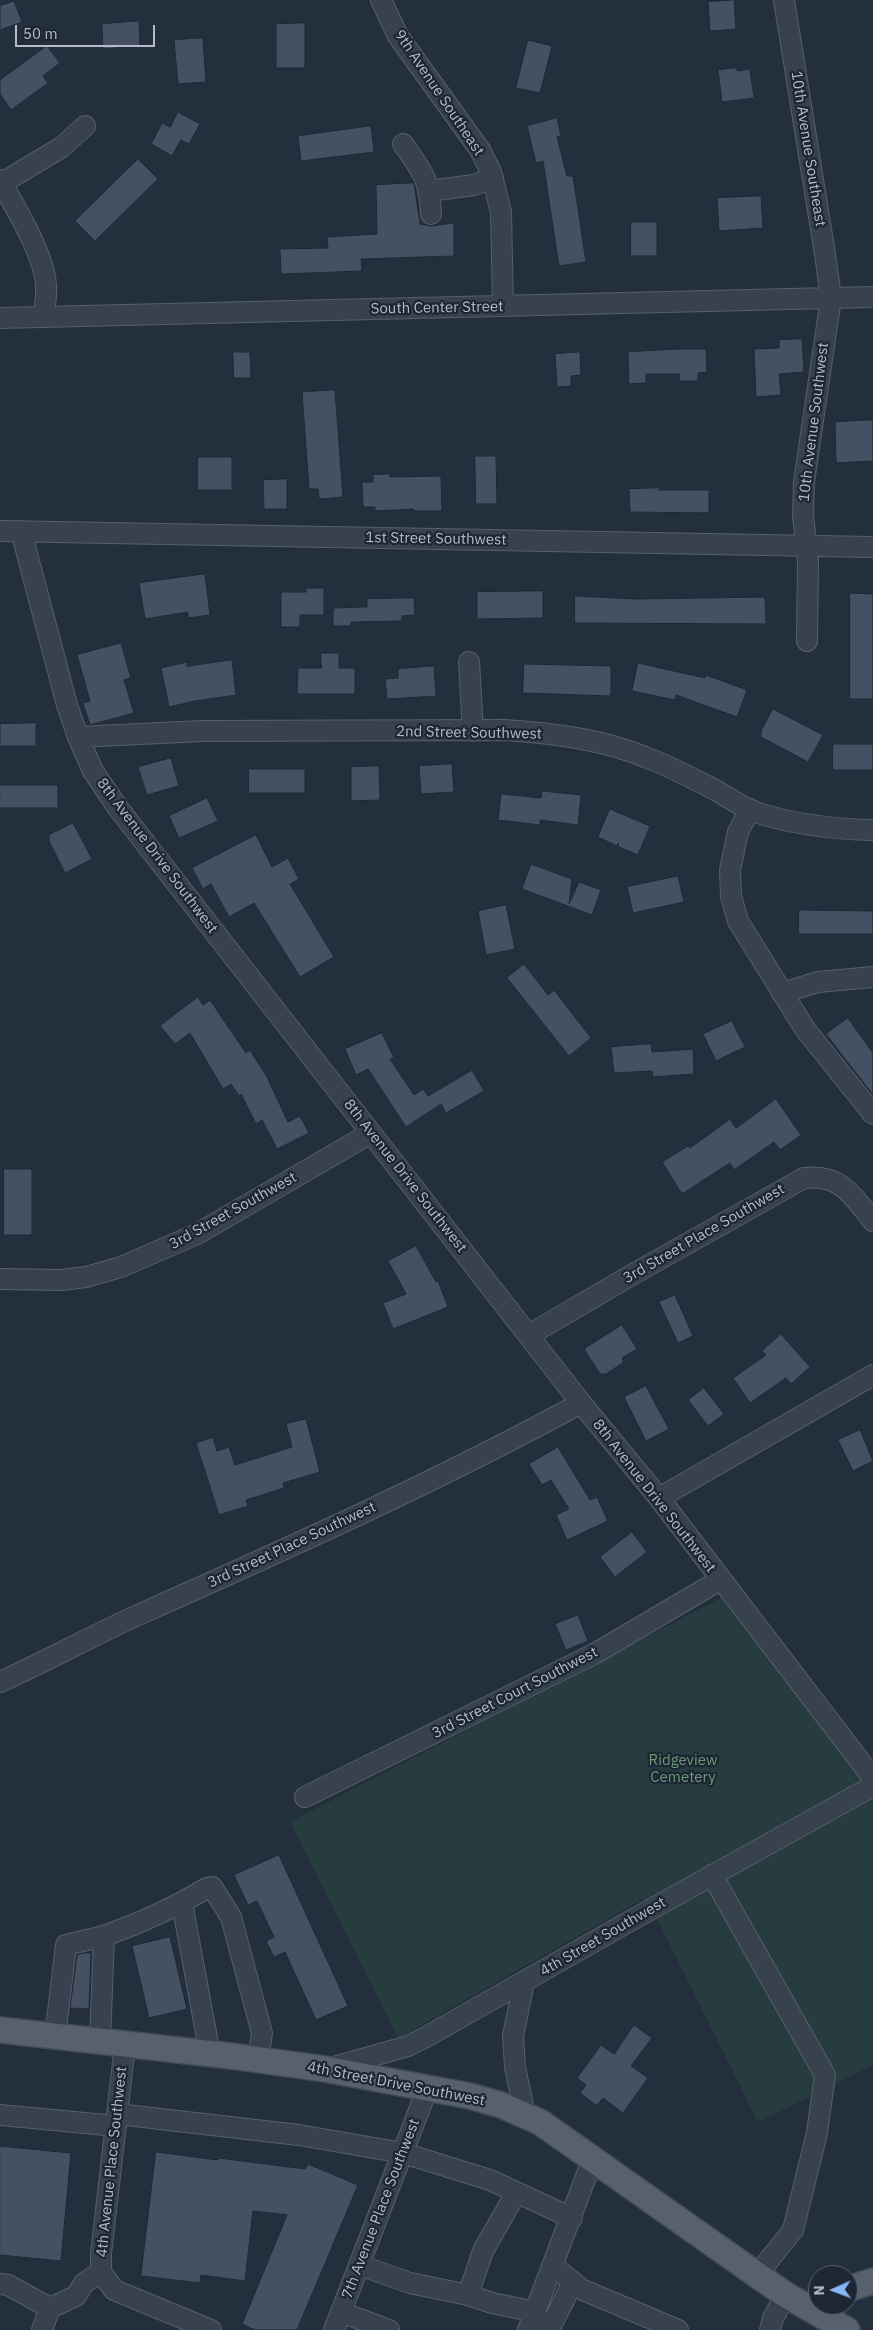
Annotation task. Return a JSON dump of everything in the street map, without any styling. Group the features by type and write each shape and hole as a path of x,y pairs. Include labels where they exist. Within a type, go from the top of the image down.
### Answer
{"main road":[{"name":"4th Street Drive Southwest","path":"0,2030 206,2053 325,2069 428,2087 501,2105 540,2122 757,2276 847,2330"},
{"path":"858,2286 873,2282"},
{"path":"786,2295 808,2295"}],"street":[{"name":"9th Avenue Southeast","path":"381,0 398,36 480,150 493,178 501,212 503,306"},
{"name":"10th Avenue Southeast","path":"784,0 831,298"},
{"path":"43,317 47,298 44,272 1,182 62,147 85,126"},
{"path":"403,144 426,176 430,214"},
{"path":"429,191 474,185 493,178"},
{"name":"South Center Street","path":"0,318 873,297"},
{"name":"10th Avenue Southwest","path":"807,642 807,546 803,515 804,482 831,298"},
{"name":"1st Street Southwest","path":"0,531 873,547"},
{"name":"8th Avenue Drive Southwest","path":"21,531 67,705 78,737 93,771 118,808 581,1403 659,1498 873,1778"},
{"path":"468,662 473,730"},
{"name":"2nd Street Southwest","path":"78,737 202,731 473,730 541,732 597,742 645,756 688,776 750,809 795,822 841,829 873,830"},
{"path":"750,809 738,832 731,857 731,896 744,932 805,1029 873,1114"},
{"path":"782,994 818,982 873,977"},
{"name":"3rd Street Southwest","path":"0,1279 61,1280 86,1277 121,1268 197,1234 371,1133"},
{"name":"3rd Street Place Southwest","path":"529,1335 643,1268 804,1178 817,1177 836,1182 846,1189 873,1222"},
{"path":"659,1498 873,1375"},
{"name":"3rd Street Place Southwest","path":"0,1682 145,1612 236,1572 452,1470 581,1403"},
{"name":"3rd Street Court Southwest","path":"305,1797 596,1653 720,1580"},
{"name":"4th Street Southwest","path":"325,2069 408,2046 873,1786"},
{"path":"712,1875 825,2076 817,2133 793,2230 757,2276"},
{"path":"55,2037 66,1945 104,1936 138,1924 212,1887 231,1917 262,2033 258,2060"},
{"path":"182,1903 207,2038 206,2053"},
{"path":"100,2042 104,1936"},
{"path":"524,1982 513,2036 515,2067 525,2115"},
{"name":"4th Avenue Place Southwest","path":"125,2045 101,2254 101,2272 114,2290 211,2330"},
{"name":"7th Avenue Place Southwest","path":"337,2321 428,2087"},
{"path":"0,2115 117,2120 290,2134 403,2153 490,2180 572,2218"},
{"path":"359,2265 410,2282 468,2295 492,2303 532,2321 593,2158"},
{"path":"468,2295 483,2251 516,2192"},
{"path":"553,2266 583,2290 678,2330"},
{"path":"42,2330 50,2308 76,2296 84,2283 101,2272"},
{"path":"549,2330 573,2282"},
{"path":"0,2284 8,2285 50,2308"},
{"path":"770,2330 773,2318 786,2295"},
{"path":"337,2321 382,2329"}],"green space":[{"name":"Ridgeview Cemetery","path":"721,1598 873,1794 873,2065 758,2122 661,1927 643,1899 398,2038 290,1822"}],"building":[{"path":"734,0 736,29 710,31 708,2"},
{"path":"14,1 22,22 0,30 0,6"},
{"path":"139,21 140,46 103,49 102,24"},
{"path":"305,23 305,68 276,68 276,24"},
{"path":"203,38 206,82 178,84 174,40"},
{"path":"528,40 552,46 540,93 516,88"},
{"path":"47,46 60,63 43,76 48,83 11,110 0,94 0,80"},
{"path":"737,68 737,71 750,69 754,98 722,102 718,70"},
{"path":"178,112 200,124 189,144 181,140 172,156 151,144 162,123 170,127"},
{"path":"557,118 561,136 557,137 567,176 573,176 586,262 559,266 543,161 536,163 527,126"},
{"path":"371,126 374,152 301,161 298,136"},
{"path":"138,159 158,179 95,241 75,221"},
{"path":"414,183 420,224 431,226 454,223 454,256 361,259 362,271 281,274 280,249 328,248 327,237 377,234 376,185"},
{"path":"761,196 763,228 719,231 717,198"},
{"path":"631,222 657,222 657,256 631,256"},
{"path":"802,339 804,372 779,374 781,395 756,397 754,349 779,348 779,340"},
{"path":"706,349 707,372 698,373 698,381 680,381 679,374 646,374 646,383 629,384 628,352"},
{"path":"233,352 250,352 251,378 234,378"},
{"path":"580,352 581,375 571,376 571,386 557,387 555,354"},
{"path":"335,390 343,497 319,499 318,489 309,489 302,392"},
{"path":"873,420 873,461 836,463 835,422"},
{"path":"475,456 496,456 497,504 476,504"},
{"path":"198,457 232,457 232,490 198,490"},
{"path":"390,474 390,477 441,476 442,511 414,511 414,509 375,511 375,507 363,507 362,482 373,482 373,475"},
{"path":"287,479 287,509 264,509 263,480"},
{"path":"659,488 659,490 709,490 709,513 630,512 629,489"},
{"path":"205,574 210,615 188,618 188,612 145,619 139,583"},
{"path":"306,588 324,588 324,615 300,615 300,627 281,627 281,592 306,592"},
{"path":"543,591 543,618 477,619 477,592"},
{"path":"850,593 873,594 873,699 850,699"},
{"path":"575,596 637,599 765,597 766,624 575,623"},
{"path":"414,598 415,615 402,616 402,621 351,622 351,626 333,626 333,608 367,607 367,599"},
{"path":"121,643 131,678 124,680 134,713 90,725 83,703 90,701 77,655"},
{"path":"321,653 339,653 339,668 355,668 355,694 297,694 298,668 321,668"},
{"path":"232,660 236,695 169,707 161,668 187,662 187,666"},
{"path":"638,663 705,678 706,675 747,690 737,717 676,695 675,700 632,691"},
{"path":"524,664 611,666 611,696 523,693"},
{"path":"434,666 436,696 387,699 385,679 398,678 398,669"},
{"path":"773,709 823,735 808,762 761,737 761,731"},
{"path":"36,723 36,746 0,746 0,724"},
{"path":"833,744 873,744 873,770 833,770"},
{"path":"171,758 179,786 147,795 138,767"},
{"path":"452,764 454,792 421,794 419,766"},
{"path":"379,766 380,800 351,801 351,767"},
{"path":"249,769 305,769 305,793 249,793"},
{"path":"0,785 58,785 58,808 0,808"},
{"path":"542,791 581,795 578,825 540,820 540,825 498,820 501,794 541,798"},
{"path":"207,798 218,821 179,838 169,816"},
{"path":"610,809 650,826 638,855 619,847 618,843 617,846 598,837"},
{"path":"73,823 92,859 65,873 49,841 49,835"},
{"path":"256,835 272,867 288,858 299,879 290,884 334,957 300,977 254,903 229,917 211,884 203,889 192,868"},
{"path":"531,864 572,879 569,904 579,882 601,890 592,915 522,889"},
{"path":"678,876 684,902 633,913 627,887"},
{"path":"506,905 515,949 486,955 478,911"},
{"path":"799,910 873,911 873,934 799,934"},
{"path":"524,964 548,995 554,990 591,1038 569,1056 507,978"},
{"path":"198,997 203,1005 210,1000 246,1053 250,1050 267,1077 288,1122 300,1116 309,1133 277,1149 262,1120 256,1124 241,1094 239,1096 231,1084 223,1089 190,1033 175,1044 160,1026"},
{"path":"848,1018 873,1053 873,1095 826,1034"},
{"path":"732,1021 745,1047 716,1061 703,1034"},
{"path":"382,1033 394,1058 390,1059 414,1095 423,1089 428,1096 472,1070 484,1091 446,1113 441,1104 406,1127 368,1069 356,1075 345,1049"},
{"path":"651,1044 652,1052 693,1049 694,1074 653,1077 652,1071 614,1073 611,1047"},
{"path":"776,1099 801,1135 780,1150 774,1142 734,1170 730,1163 682,1194 662,1162 688,1146 690,1148 730,1119 736,1128"},
{"path":"4,1169 32,1169 32,1235 4,1235"},
{"path":"416,1246 436,1282 438,1281 448,1307 393,1329 383,1303 406,1294 388,1261"},
{"path":"675,1295 693,1336 678,1343 659,1302"},
{"path":"622,1325 637,1349 622,1358 624,1362 606,1374 600,1374 584,1349"},
{"path":"781,1334 810,1367 791,1384 786,1378 750,1403 733,1378 766,1355 762,1351"},
{"path":"646,1386 669,1429 646,1441 624,1397"},
{"path":"704,1388 724,1414 708,1426 688,1400"},
{"path":"306,1419 320,1472 283,1483 284,1488 246,1500 248,1506 219,1515 196,1443 213,1437 217,1451 229,1447 235,1465 292,1447 286,1424"},
{"path":"860,1430 873,1461 853,1471 838,1440"},
{"path":"558,1447 590,1500 597,1497 608,1521 567,1540 556,1515 569,1509 551,1480 542,1485 529,1464"},
{"path":"632,1532 647,1552 615,1577 600,1557"},
{"path":"578,1615 588,1641 566,1650 555,1624"},
{"path":"279,1855 348,2006 316,2020 285,1952 274,1957 266,1941 274,1937 257,1901 248,1905 234,1875"},
{"path":"170,1937 187,2009 149,2018 132,1946"},
{"path":"91,1953 89,2009 70,2008 77,1955"},
{"path":"634,2025 652,2038 631,2066 648,2078 623,2113 603,2098 597,2106 580,2093 586,2085 577,2078 601,2045 614,2054"},
{"path":"0,2146 71,2153 61,2261 0,2255"},
{"path":"156,2152 305,2169 308,2164 358,2185 297,2330 255,2330 242,2324 287,2215 253,2211 245,2281 201,2275 200,2283 141,2276"}]}
